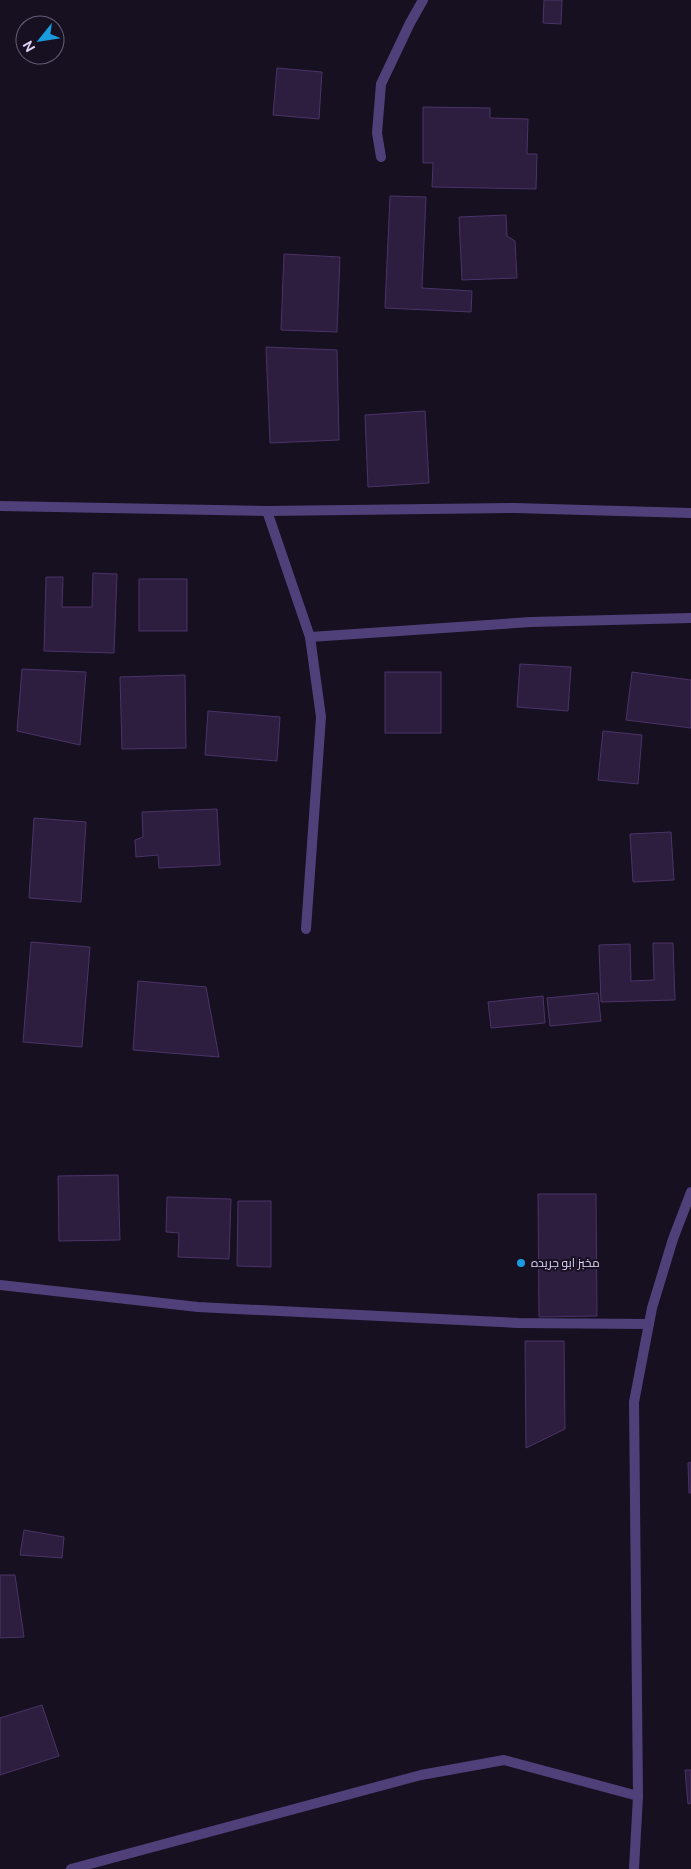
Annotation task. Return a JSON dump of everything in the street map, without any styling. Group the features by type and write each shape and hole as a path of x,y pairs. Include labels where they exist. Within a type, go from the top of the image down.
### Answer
{"street":[{"path":"382,158 377,133 381,84 423,0"},
{"path":"0,506 267,511 514,508 691,512"},
{"path":"267,511 310,637 321,717 306,929"},
{"path":"310,637 531,622 691,618"},
{"path":"634,1869 638,1796 634,1402 652,1308 673,1239 691,1192"},
{"path":"0,1285 198,1308 518,1323 649,1324"},
{"path":"71,1869 420,1775 504,1760 638,1796"}],"building":[{"path":"544,0 562,0 561,24 543,23"},
{"path":"277,68 322,72 319,119 273,115"},
{"path":"423,107 490,108 490,118 528,119 527,154 537,154 536,189 432,187 433,163 423,163"},
{"path":"390,196 426,197 422,288 472,291 471,312 385,308"},
{"path":"506,215 507,236 515,241 517,278 462,280 459,217"},
{"path":"284,254 340,257 337,332 281,330"},
{"path":"266,347 337,350 339,440 270,443"},
{"path":"425,411 429,483 368,487 365,415"},
{"path":"93,573 117,574 114,653 44,651 46,577 63,577 62,607 92,607"},
{"path":"139,579 187,579 187,631 139,631"},
{"path":"520,664 571,667 568,711 517,707"},
{"path":"22,669 86,672 80,745 17,731"},
{"path":"385,672 441,672 441,733 385,733"},
{"path":"632,672 691,680 691,728 626,720"},
{"path":"185,675 186,748 122,749 120,677"},
{"path":"208,711 280,717 277,761 205,755"},
{"path":"603,731 642,735 638,784 598,780"},
{"path":"217,809 220,865 159,868 158,855 136,857 135,840 143,837 142,812"},
{"path":"34,818 86,822 81,902 29,898"},
{"path":"671,832 674,880 633,882 630,834"},
{"path":"31,942 90,947 82,1047 23,1042"},
{"path":"653,943 673,943 675,1000 601,1002 599,945 630,944 631,981 654,980"},
{"path":"138,981 206,987 219,1057 133,1050"},
{"path":"598,993 601,1021 550,1026 547,998"},
{"path":"543,996 545,1023 491,1028 488,1002"},
{"path":"118,1175 120,1240 59,1241 58,1176"},
{"path":"538,1194 596,1194 597,1316 539,1317"},
{"path":"167,1197 231,1199 229,1259 178,1257 179,1233 166,1232"},
{"path":"238,1201 271,1201 271,1267 237,1266"},
{"path":"525,1341 564,1341 565,1429 526,1448"},
{"path":"691,1462 691,1493 689,1493 688,1463"},
{"path":"24,1530 64,1537 62,1558 20,1555"},
{"path":"0,1575 15,1575 24,1637 0,1638"},
{"path":"42,1705 59,1756 0,1775 0,1718"},
{"path":"685,1770 691,1770 691,1803 688,1804"}],"place":[{"name":"مخبز ابو جريده","path":"521,1263"}]}
